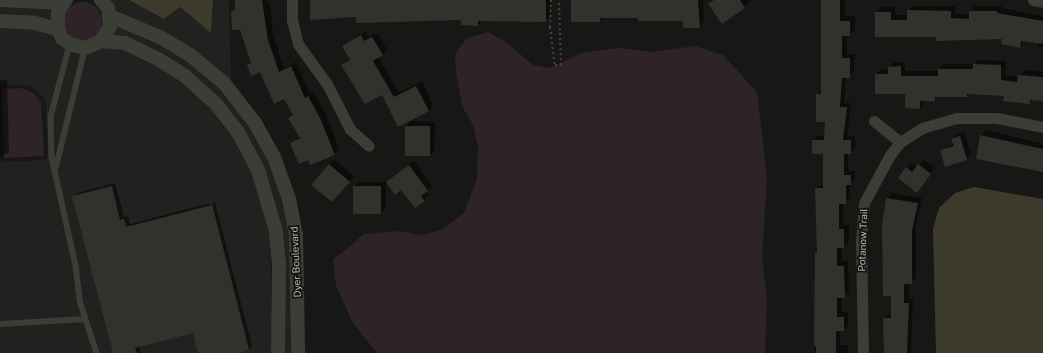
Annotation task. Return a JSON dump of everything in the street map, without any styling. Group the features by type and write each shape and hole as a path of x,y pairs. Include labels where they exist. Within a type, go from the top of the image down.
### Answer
{"street":[{"path":"0,0 64,1 56,20 62,38 70,44 85,48 101,41 107,34 110,16 101,0"},
{"path":"292,0 292,20 298,44 327,84 350,129 369,146"},
{"path":"1033,0 1043,2"},
{"name":"Dyer Boulevard","path":"110,16 160,36 190,55 224,83 262,136 274,157 289,199 296,234 298,353"},
{"path":"0,21 35,23 58,28"},
{"name":"Dyer Boulevard","path":"101,41 125,43 158,59 185,76 216,104 238,132 258,170 276,231 278,263 278,353"},
{"name":"Potanow Trail","path":"863,353 861,243 864,203 890,155 900,142 922,128 957,118 997,118 1043,127"},
{"path":"874,121 900,142"}],"lane":[{"path":"70,44 51,117 52,157 56,170 61,204 72,246 85,319 97,353"},
{"path":"56,170 85,48"},
{"path":"0,324 85,319"}],"path":[{"path":"552,0 550,27 555,66 561,65 560,0"}],"shaded area":[{"path":"109,0 129,0 164,19 180,7 211,33 213,0 229,0 231,83 115,12"},
{"path":"129,0 213,0 211,33 180,7 164,19"},
{"path":"79,2 87,2 97,7 101,14 101,28 97,35 87,40 79,40 69,35 67,32 64,25 64,17 69,7 72,5"},
{"path":"0,6 38,6 53,10 51,22 0,16"},
{"path":"116,24 157,41 187,59 219,87 250,126 268,159 284,200 291,234 293,264 290,353 284,353 281,231 263,168 220,101 112,36"},
{"path":"0,26 34,28 102,48 123,48 181,79 211,107 233,135 253,172 270,232 273,353 0,353 0,159 3,162 44,160 48,157 46,103 43,97 29,85 0,85"},
{"path":"488,32 506,42 533,65 550,68 584,52 620,48 652,52 695,46 723,55 757,92 767,178 762,257 767,301 765,353 377,353 353,323 336,286 333,260 364,234 399,231 422,235 442,230 464,213 477,179 478,147 473,125 462,106 456,72 455,54 467,38"},
{"path":"21,88 34,93 41,103 44,156 4,158 2,89"},
{"path":"974,187 1043,199 1043,353 936,353 933,229 939,208 955,193"}],"building":[{"path":"235,0 262,0 268,40 279,72 291,66 305,98 308,96 320,118 335,155 310,165 308,160 299,164 290,143 300,138 288,118 293,115 284,99 274,104 260,72 251,76 247,64 251,63 240,30 232,30 231,11 235,10"},
{"path":"310,0 546,0 546,22 478,21 478,26 461,25 461,20 356,23 356,17 310,20"},
{"path":"571,0 698,0 700,28 683,28 683,21 638,21 638,18 600,18 600,22 571,22"},
{"path":"714,0 740,0 745,8 722,24 708,4"},
{"path":"821,0 840,0 840,21 850,21 850,36 842,36 842,58 850,58 850,78 842,78 840,107 847,107 843,140 851,140 851,154 844,154 844,175 851,175 851,185 846,185 846,204 839,204 839,229 844,229 844,248 837,248 837,266 844,266 845,298 837,298 837,317 844,317 844,331 836,331 836,353 816,353 816,346 814,346 815,253 817,253 815,188 823,188 823,154 812,154 812,140 824,140 825,122 816,122 816,94 821,94"},
{"path":"907,10 951,11 951,18 969,19 969,11 997,11 997,13 1043,21 1043,44 1021,41 1020,48 1001,44 1002,39 936,41 936,37 875,37 875,12 891,12 891,20 907,20"},
{"path":"361,35 364,41 372,37 383,55 373,61 394,97 416,86 429,111 398,127 382,95 365,104 341,65 350,60 342,46"},
{"path":"973,64 1001,65 1001,80 1017,82 1018,75 1043,77 1043,101 1030,100 1030,104 1003,101 1004,96 967,94 967,97 935,97 935,101 920,101 920,109 905,108 905,94 875,94 875,74 888,74 888,67 901,66 901,76 938,76 938,69 973,69"},
{"path":"405,126 430,126 430,156 405,156"},
{"path":"980,135 1043,149 1043,172 976,159"},
{"path":"960,136 967,160 945,167 940,150 954,146 951,139"},
{"path":"329,164 350,182 332,202 311,185"},
{"path":"918,164 931,174 917,193 898,178 906,167 912,172"},
{"path":"409,165 428,191 421,196 425,201 415,208 401,190 395,195 386,182"},
{"path":"112,186 120,220 124,219 126,227 212,205 249,350 239,353 198,353 193,333 135,348 137,353 113,353 72,196"},
{"path":"353,186 381,186 381,214 353,214"},
{"path":"886,198 918,203 912,231 912,284 904,284 904,303 909,303 907,353 884,353 883,318 891,318 891,296 883,296 882,226"}]}
